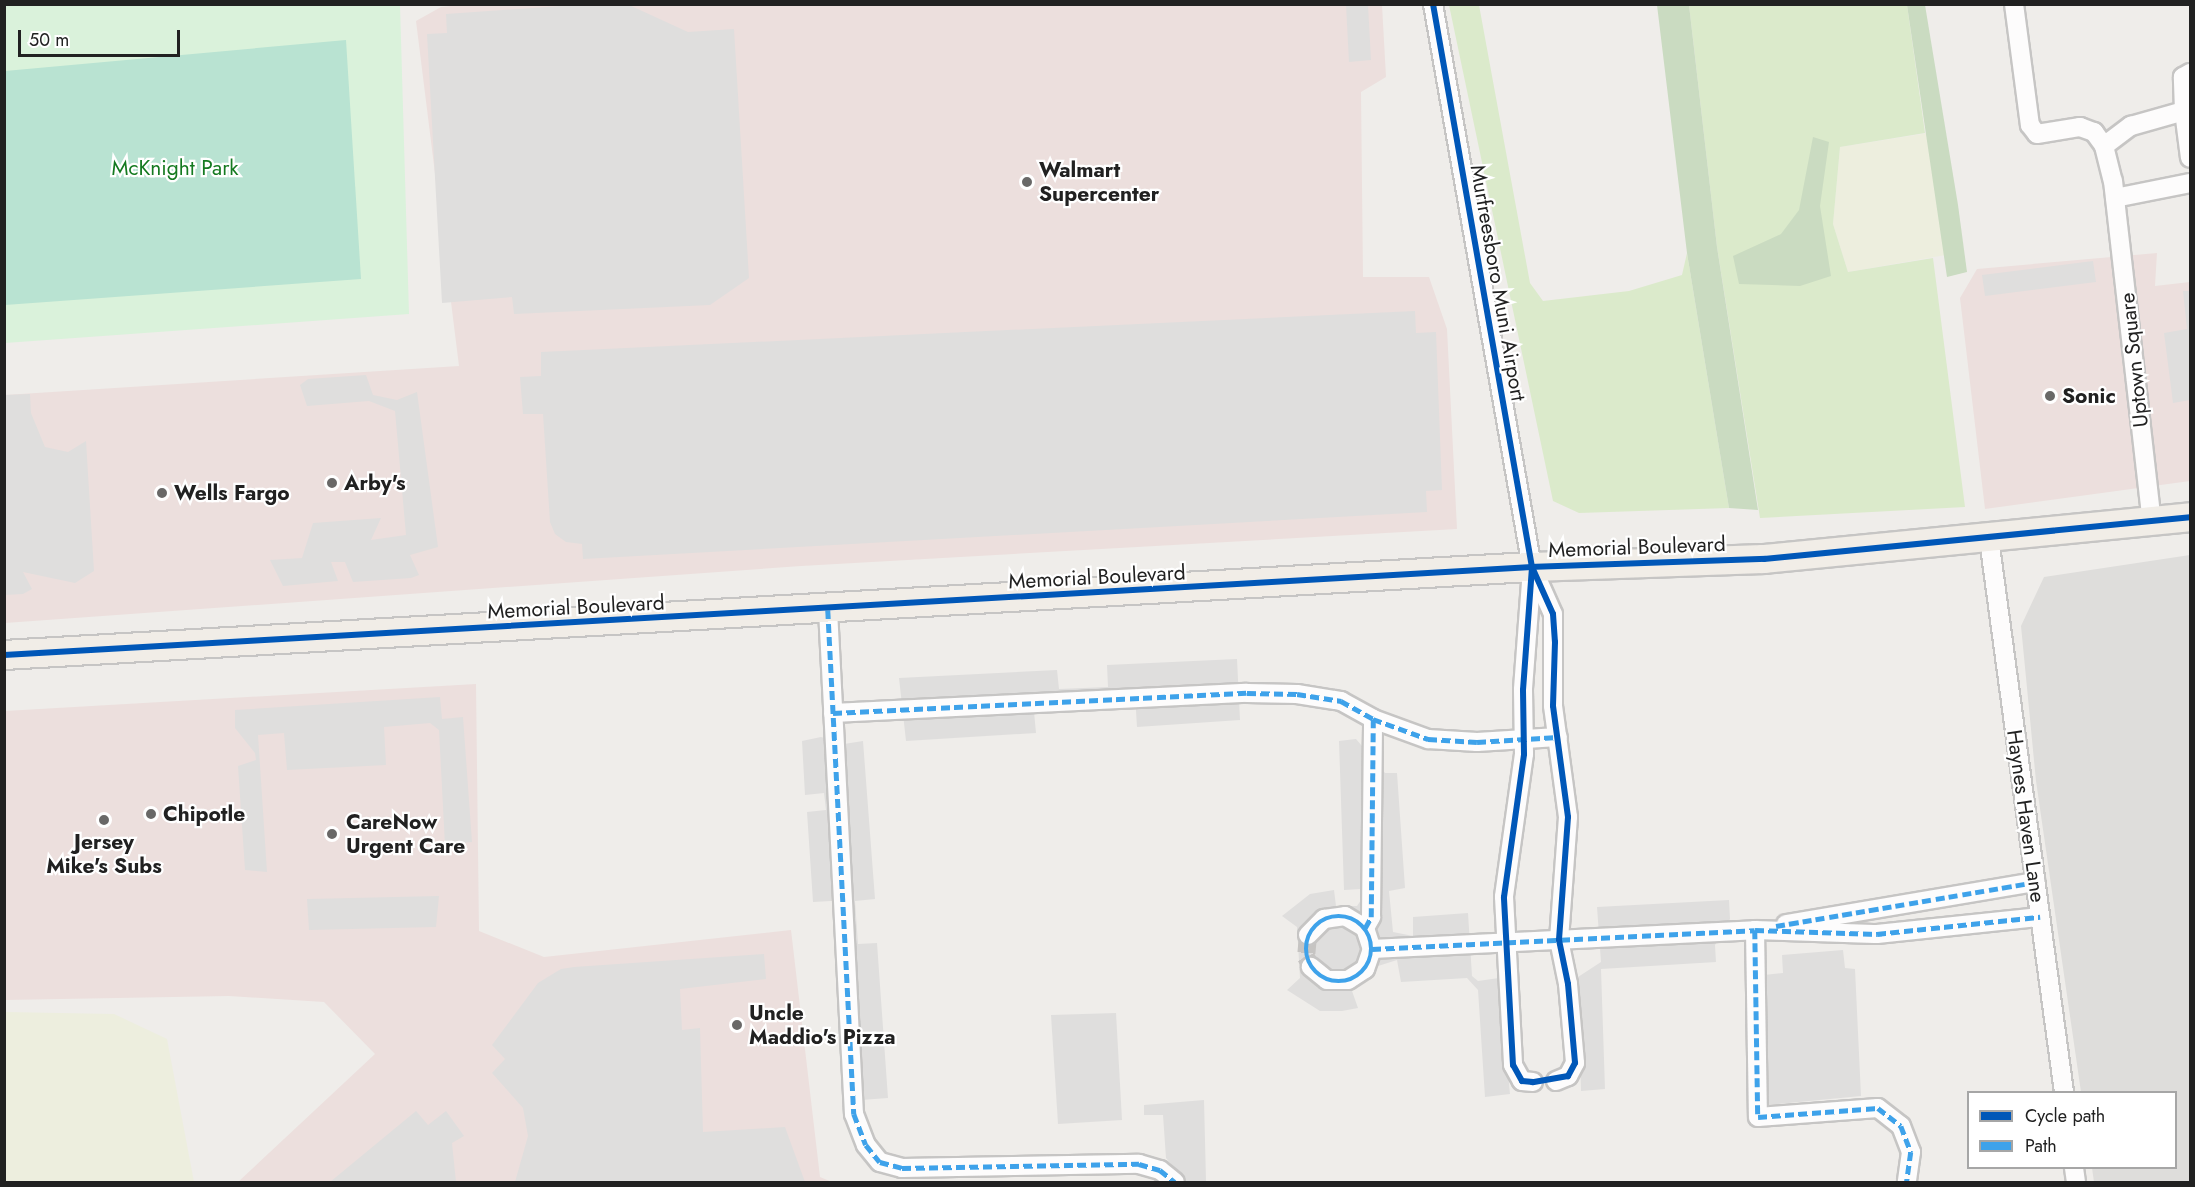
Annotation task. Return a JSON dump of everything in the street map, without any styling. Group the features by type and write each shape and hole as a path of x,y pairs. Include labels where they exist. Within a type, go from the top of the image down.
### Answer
{"main road":[{"name":"Memorial Boulevard","path":"4,655 828,610 1532,567 1764,559 2152,523 2190,517"}],"street":[{"name":"Murfreesboro Muni Airport","path":"1433,4 1532,567"},
{"path":"2014,4 2030,125 2037,134 2080,127 2094,132 2104,146 2131,126 2184,111"},
{"path":"2190,73 2183,77 2184,111 2190,158"},
{"name":"Uptown Square","path":"2104,146 2115,198 2152,523"},
{"path":"2115,198 2190,183"},
{"name":"Haynes Haven Lane","path":"1989,539 2064,1091"},
{"path":"1532,567 1552,614 1553,706 1568,817 1559,939 1568,984 1575,1063 1568,1076 1556,1081"},
{"path":"1532,567 1523,690 1524,738 1504,897 1513,1065 1522,1081 1533,1082"},
{"path":"828,610 854,1114 866,1145 880,1162 902,1168 1139,1164 1160,1170 1175,1182"},
{"path":"833,713 1247,693 1297,694 1341,701 1373,718 1428,739 1477,742 1558,737"},
{"path":"1365,928 1371,917 1373,718"},
{"path":"1755,930 1866,908 2035,882"},
{"path":"1308,935 1324,919 1346,916 1365,928 1372,949 1365,969 1348,981 1327,980 1311,967"},
{"path":"1372,949 1755,930 1877,934 2040,917"},
{"path":"1755,930 1758,1117 1878,1107 1901,1126 1908,1143 1911,1152 1907,1182"}],"shaded area":[{"path":"470,4 1382,5 1386,77 1361,92 1363,277 1429,277 1447,329 1457,529 801,566 5,623 5,395 459,366 416,21 441,7"},
{"path":"575,5 629,5 688,32 734,29 749,278 710,305 514,314 512,297 442,303 427,34 447,33 446,14"},
{"path":"1346,5 1368,5 1371,60 1349,62"},
{"path":"2157,253 2155,286 2190,282 2190,481 1985,509 1960,298 1977,269"},
{"path":"2093,261 2096,282 1985,296 1982,275"},
{"path":"2183,291 2190,291 2190,400 2173,403 2164,333 2187,329"},
{"path":"1415,311 1416,333 1436,332 1442,490 1426,491 1427,512 583,559 582,544 566,542 555,534 550,522 543,414 523,414 520,377 541,376 541,352"},
{"path":"366,375 373,395 397,400 417,392 438,547 410,555 419,575 411,578 353,582 345,562 331,562 338,581 283,586 270,560 302,558 313,523 381,518 371,540 406,535 395,411 369,401 307,406 300,385 308,379"},
{"path":"30,394 31,413 45,447 68,452 86,441 94,571 75,583 23,572 32,589 23,594 5,595 5,395"},
{"path":"2190,555 2190,1182 2094,1182 2092,1169 2177,1169 2177,1091 2081,1091 2036,781 2021,626 2044,577"},
{"path":"1237,659 1240,720 1137,727 1135,695 1033,701 1036,733 906,741 899,678 1057,670 1059,689 1108,687 1107,665"},
{"path":"476,684 479,931 544,957 791,930 820,1177 832,1182 238,1182 375,1054 324,1002 229,996 5,1000 5,711"},
{"path":"440,697 442,719 463,717 472,842 445,845 439,730 430,723 384,727 386,765 287,770 284,733 258,735 267,872 245,870 238,766 256,760 255,753 235,728 235,710"},
{"path":"821,737 844,744 863,741 875,899 855,901 858,944 877,943 888,1098 861,1100 849,900 813,902 807,812 826,810 824,793 805,795 802,741"},
{"path":"1356,739 1385,773 1397,773 1405,888 1389,891 1393,932 1413,936 1413,917 1468,913 1472,976 1478,981 1499,978 1510,1094 1485,1097 1478,990 1467,978 1401,982 1397,960 1378,966 1352,991 1358,1008 1342,1011 1320,1011 1287,990 1300,978 1297,927 1282,916 1310,894 1334,890 1336,906 1357,906 1365,894 1361,889 1344,890 1339,741"},
{"path":"439,896 436,927 309,930 307,899"},
{"path":"1729,900 1730,919 1715,945 1716,962 1601,969 1605,1089 1581,1091 1578,977 1601,962 1597,907"},
{"path":"1843,950 1845,968 1855,969 1861,1096 1769,1105 1764,975 1783,973 1782,955"},
{"path":"764,954 766,979 680,989 682,1030 700,1028 703,1132 785,1127 805,1182 515,1182 528,1136 523,1108 492,1073 505,1059 492,1045 538,983 561,969 574,967"},
{"path":"1116,1013 1122,1120 1058,1124 1051,1015"},
{"path":"1204,1100 1206,1181 1186,1182 1166,1158 1163,1115 1144,1115 1144,1105"},
{"path":"416,1111 428,1125 446,1111 464,1136 452,1143 456,1182 330,1182"}],"green space":[{"name":"McKnight Park","path":"5,5 400,5 409,314 5,343"},
{"path":"1449,5 1479,5 1530,283 1543,301 1629,291 1682,275 1687,253 1729,508 1579,513 1553,501"},
{"path":"1657,5 1689,5 1717,247 1758,510 1729,508 1687,253"},
{"path":"1689,5 1907,5 1925,133 1840,147 1833,224 1848,272 1933,258 1965,507 1760,518 1717,247"},
{"path":"1907,5 1925,5 1958,205 1967,272 1947,277"},
{"name":"McKnight Park","path":"346,40 361,279 5,305 5,71"},
{"path":"1935,132 1957,253 1848,272 1833,224 1840,147"},
{"path":"1813,137 1829,142 1820,206 1831,276 1800,286 1739,284 1733,256 1781,234 1799,210"},
{"path":"5,1012 114,1014 167,1039 194,1182 5,1182"}],"tunnel":[{"path":"1308,935 1306,957 1311,967"}],"marked path":[{"path":"828,610 854,1114 866,1145 880,1162 902,1168 1139,1164 1160,1170 1175,1182"},
{"path":"833,713 1247,693 1297,694 1341,701 1373,719 1428,739 1477,742 1558,737"},
{"path":"1365,928 1371,917 1373,719"},
{"path":"1776,926 2035,882"},
{"path":"1339,916 1352,919 1362,926 1369,936 1372,949 1369,962 1362,972 1352,979 1339,982 1326,979 1316,972 1309,962 1306,949 1309,936 1316,926 1326,919 1339,916"},
{"path":"1372,949 1755,930 1877,934 2040,917"},
{"path":"1755,930 1758,1117 1878,1108 1901,1126 1911,1152 1907,1182"}],"cycle path":[{"path":"1433,4 1532,567 1553,614 1555,642 1553,706 1568,817 1559,940 1568,984 1575,1063 1568,1076 1533,1082 1522,1081 1513,1065 1504,897 1524,754 1523,690 1532,567"},
{"path":"4,655 1532,567 1764,559 2190,517"}],"place":[{"name":"Walmart Supercenter","path":"1027,182"},
{"name":"Sonic","path":"2050,396"},
{"name":"Arby's","path":"332,483"},
{"name":"Wells Fargo","path":"162,493"},
{"name":"Chipotle","path":"151,814"},
{"name":"Jersey Mike's Subs","path":"104,820"},
{"name":"CareNow Urgent Care","path":"332,834"},
{"name":"Uncle Maddio's Pizza","path":"737,1025"}]}
